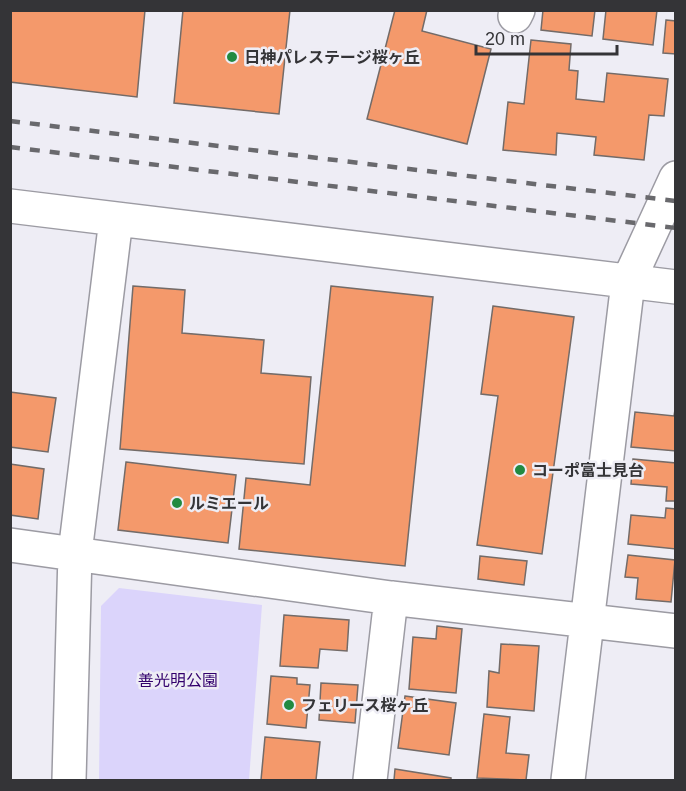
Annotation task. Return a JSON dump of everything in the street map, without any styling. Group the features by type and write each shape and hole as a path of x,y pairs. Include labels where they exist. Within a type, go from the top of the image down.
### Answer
{"street":[{"path":"568,780 628,282 675,178"},
{"path":"10,206 675,287"},
{"path":"69,780 75,553 116,219"},
{"path":"10,545 391,598 675,631"},
{"path":"370,780 391,598"}],"green space":[{"name":"善光明公園","path":"119,588 262,605 249,780 99,780 101,606"}],"building":[{"path":"10,10 145,10 137,97 10,82"},
{"name":"日神パレステージ桜ヶ丘","path":"183,10 290,10 279,114 174,103"},
{"path":"395,10 427,10 422,31 491,49 467,144 367,119"},
{"path":"543,10 595,10 592,36 541,30"},
{"path":"606,10 657,10 653,45 603,39"},
{"path":"666,20 676,21 676,54 663,53"},
{"path":"531,40 571,44 569,70 578,71 576,99 604,102 607,73 668,79 664,116 649,115 644,160 594,155 596,137 557,133 556,155 503,150 508,102 524,104"},
{"path":"133,286 185,290 182,333 264,340 261,373 311,377 304,464 120,449"},
{"path":"331,286 433,297 405,566 239,549 246,478 310,485"},
{"name":"コーポ富士見台","path":"493,306 574,317 542,554 477,545 498,396 481,394"},
{"path":"10,392 56,398 48,452 10,447"},
{"path":"676,403 676,451 631,447 635,412 674,416"},
{"path":"633,459 676,463 676,501 666,501 667,487 631,484"},
{"name":"ルミエール","path":"126,462 236,475 228,543 118,530"},
{"path":"10,464 44,469 38,519 10,515"},
{"path":"666,508 676,509 676,549 628,544 631,515 665,518"},
{"path":"628,555 675,560 671,602 636,599 638,578 625,577"},
{"path":"480,556 527,561 524,585 478,579"},
{"path":"284,615 349,620 347,651 320,649 318,668 280,666"},
{"path":"437,626 462,629 456,693 409,689 413,637 436,639"},
{"path":"501,644 539,646 534,711 487,707 489,671 499,673"},
{"name":"フェリース桜ヶ丘","path":"271,676 297,678 297,684 310,685 306,728 267,724"},
{"name":"フェリース桜ヶ丘","path":"321,683 358,685 355,723 319,720"},
{"path":"405,696 456,703 449,755 398,748"},
{"path":"484,714 510,717 506,753 529,755 526,780 477,778"},
{"path":"265,737 320,742 316,780 261,780"},
{"path":"395,769 451,778 451,780 394,780"}],"railway":[{"path":"10,121 676,201"},
{"path":"10,147 676,228"}],"place":[{"name":"日神パレステージ桜ヶ丘","path":"232,57"},
{"name":"コーポ富士見台","path":"520,470"},
{"name":"ルミエール","path":"177,503"},
{"name":"フェリース桜ヶ丘","path":"289,705"}]}
